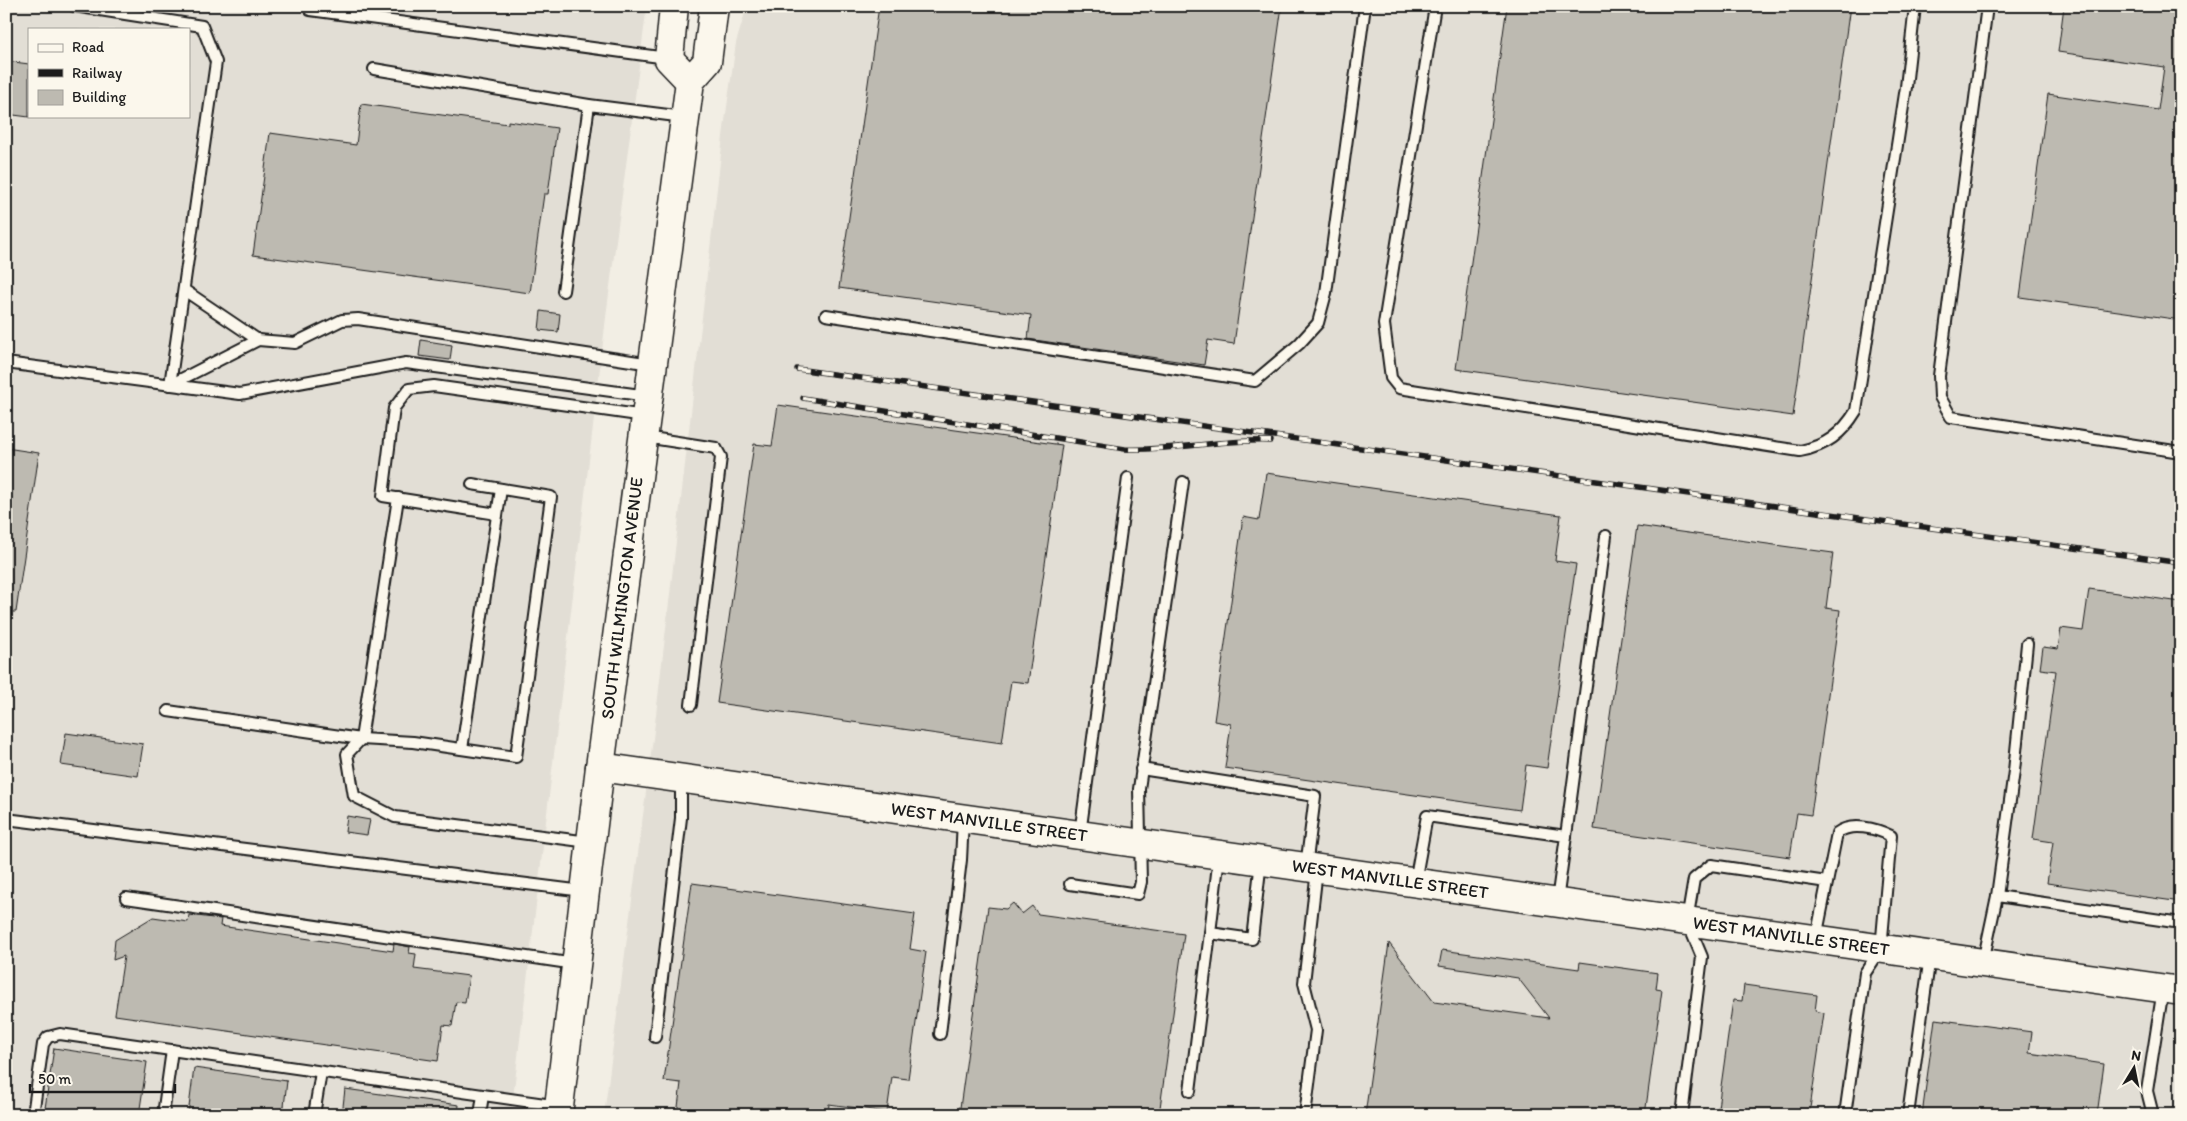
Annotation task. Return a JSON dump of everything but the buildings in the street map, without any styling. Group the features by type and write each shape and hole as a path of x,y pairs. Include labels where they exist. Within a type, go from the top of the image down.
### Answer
{"street":[{"path":"674,6 669,58 690,81 707,62 714,6"},
{"name":"SOUTH WILMINGTON AVENUE","path":"559,1110 600,767 690,81"},
{"name":"WEST MANVILLE STREET","path":"600,767 2172,990"}],"lane":[{"path":"74,6 202,26 216,62 170,385"},
{"path":"311,6 310,10 669,58"},
{"path":"826,315 1255,381 1299,344 1318,323 1326,293 1365,6"},
{"path":"1435,6 1384,324 1391,378 1399,388 1800,451 1816,448 1830,441 1846,428 1856,411 1906,87 1915,6"},
{"path":"1987,6 1949,286 1939,376 1940,397 1951,417 2181,452"},
{"path":"374,69 589,105 685,117"},
{"path":"563,291 589,105"},
{"path":"184,290 258,340 295,344 342,320 358,319 652,364"},
{"path":"170,385 258,340"},
{"path":"6,363 240,394 406,363 646,417 716,448 721,457 691,705"},
{"path":"497,514 383,496 394,408 409,389 434,386 646,417"},
{"path":"1080,835 1128,478"},
{"path":"1070,884 1138,894 1141,882 1138,843 1141,770 1183,482"},
{"path":"168,711 361,739 413,742 516,757 552,497 472,484"},
{"path":"462,749 501,489"},
{"path":"398,498 361,739 347,754 354,796 395,817 591,842"},
{"path":"1557,902 1606,536"},
{"path":"1983,963 1997,896 2014,771 2027,644"},
{"path":"1141,770 1315,796 1304,983 1316,1030 1305,1115"},
{"path":"655,1037 681,818 681,779"},
{"path":"1415,882 1427,816 1566,836"},
{"path":"940,1034 961,860 963,818"},
{"path":"6,819 585,892"},
{"path":"1816,940 1836,835 1841,830 1863,827 1881,831 1891,836 1881,949 1865,973 1845,1115"},
{"path":"1190,1091 1219,855"},
{"path":"1210,933 1252,939 1261,861"},
{"path":"1682,1115 1702,957 1687,921 1694,879 1711,865 1827,882"},
{"path":"1997,896 2181,923"},
{"path":"126,898 576,964"},
{"path":"1908,1115 1930,955"},
{"path":"2153,1115 2147,1091 2172,990"},
{"path":"33,1115 43,1044 48,1038 60,1034 483,1095 559,1110"},
{"path":"163,1115 172,1050"},
{"path":"314,1115 321,1072"},
{"path":"480,1115 483,1095"}],"shaded area":[{"path":"6,6 647,6 607,309 511,1115 6,1115"},
{"path":"747,6 2181,6 2181,1115 604,1115 655,723 724,128 736,43"}],"railway":[{"path":"797,369 2181,563"},
{"path":"803,398 1125,449 1271,441"}]}
